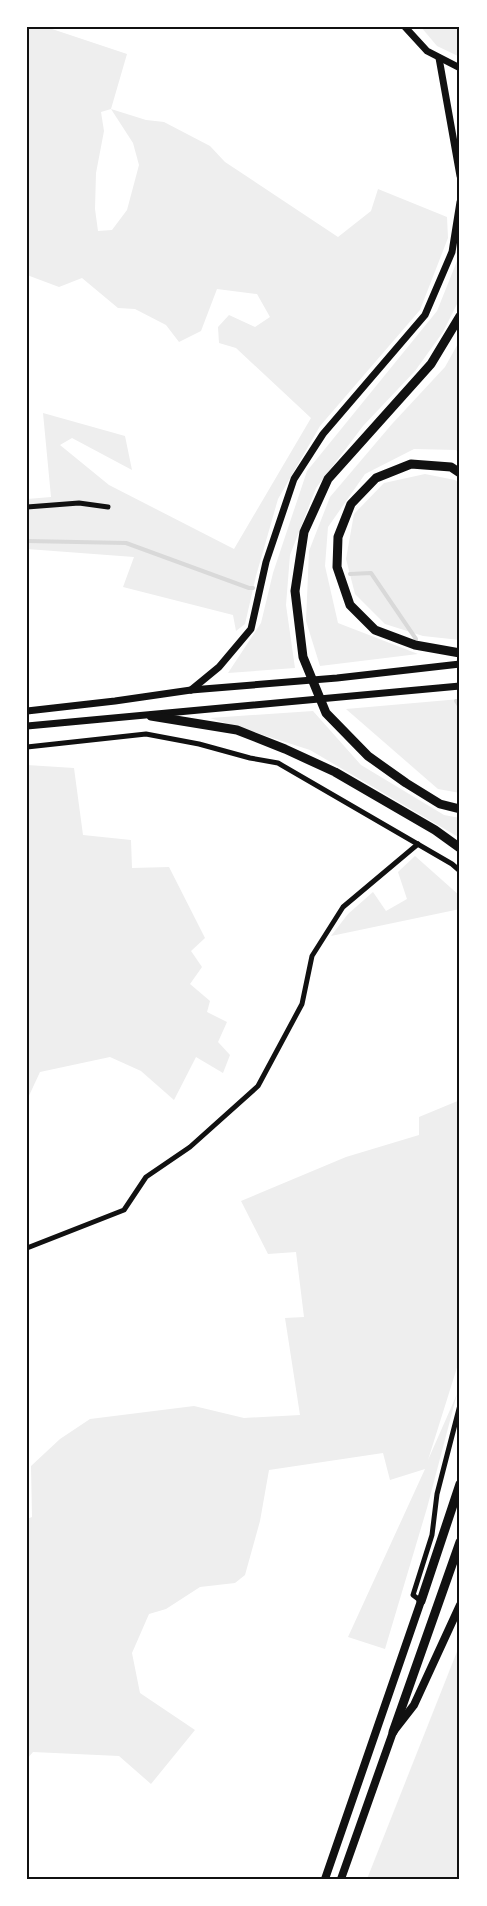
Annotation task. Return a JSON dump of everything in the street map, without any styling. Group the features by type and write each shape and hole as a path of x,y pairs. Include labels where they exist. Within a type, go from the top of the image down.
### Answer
{"highway":[{"path":"460,316 431,364 328,479 304,532 295,591 300,646 326,713 368,756 440,804 460,809"},
{"path":"460,473 451,467 411,464 376,478 351,504 338,537 337,567 350,605 375,630 415,645 460,653"},
{"path":"151,716 237,730 285,749 335,771 435,830 460,848"},
{"path":"421,1601 460,1484"},
{"path":"393,1732 460,1542"}],"main road":[{"path":"325,1879 421,1601"},
{"path":"341,1879 393,1732 414,1705 460,1605"}],"street":[{"path":"405,27 427,51 460,68"},
{"path":"439,58 460,176"},
{"path":"190,690 219,667 250,629 266,562 294,479 323,434 425,315 452,252 460,202"},
{"path":"27,507 79,503 108,507"},
{"path":"27,711 190,690 337,678 460,663"},
{"path":"27,726 460,686"},
{"path":"27,747 146,734 199,744 278,764 418,844 460,871"},
{"path":"27,1248 124,1210 147,1177 190,1147 258,1086 302,1004 312,956 343,907 418,844"},
{"path":"421,1601 413,1595 432,1535 437,1494 460,1405"}],"shaded area":[{"path":"27,27 46,27 127,54 111,109 146,120 164,122 210,146 225,162 338,237 371,211 378,189 447,217 448,238 420,310 320,426 278,499 245,624 236,631 233,615 123,587 134,557 27,549 27,499 51,497 43,413 125,436 132,470 72,438 60,445 109,485 234,549 311,418 236,348 219,343 218,327 229,315 255,327 270,317 257,294 217,289 201,331 179,342 166,325 135,309 118,308 82,278 59,287 27,275","holes":["111,109 133,143 139,165 127,210 112,230 98,231 95,209 96,173 104,131 101,112"]},
{"path":"421,27 456,27 460,43 460,57 437,46"},
{"path":"460,246 460,298 443,332 415,371 363,426 316,488 290,555 286,605 295,668 228,673 261,623 273,573 307,471 437,311 459,256"},
{"path":"460,340 460,453 456,450 414,449 365,474 328,527 325,566 338,623 418,654 320,666 306,621 309,551 330,497 392,424 445,367"},
{"path":"425,474 455,480 460,484 460,640 423,636 385,624 355,594 346,559 354,514 384,483"},
{"path":"460,699 460,793 438,789 346,709"},
{"path":"313,711 361,765 444,815 460,818 460,838 310,750 210,718"},
{"path":"27,765 74,768 83,835 131,840 132,868 169,867 205,938 191,951 202,967 190,984 210,1001 207,1012 227,1022 218,1042 230,1055 223,1073 196,1057 174,1100 141,1071 110,1057 40,1072 27,1100"},
{"path":"415,856 460,896 460,909 331,936 348,914 373,892 386,911 407,899 398,872"},
{"path":"460,1100 460,1358 428,1460 457,1394 427,1508 385,1649 348,1637 425,1469 390,1480 383,1453 269,1470 260,1521 245,1575 235,1583 200,1587 166,1609 149,1614 132,1653 140,1693 195,1730 151,1784 119,1756 33,1752 27,1759 27,1519 32,1517 31,1466 60,1439 90,1419 194,1406 244,1418 300,1415 285,1318 304,1317 296,1252 268,1254 241,1201 346,1157 419,1135 419,1117"},
{"path":"460,1644 460,1879 367,1879"}],"waterway":[{"path":"27,541 126,543 253,588"},
{"path":"350,574 371,573 416,639"},
{"path":"456,701 460,707"}]}
